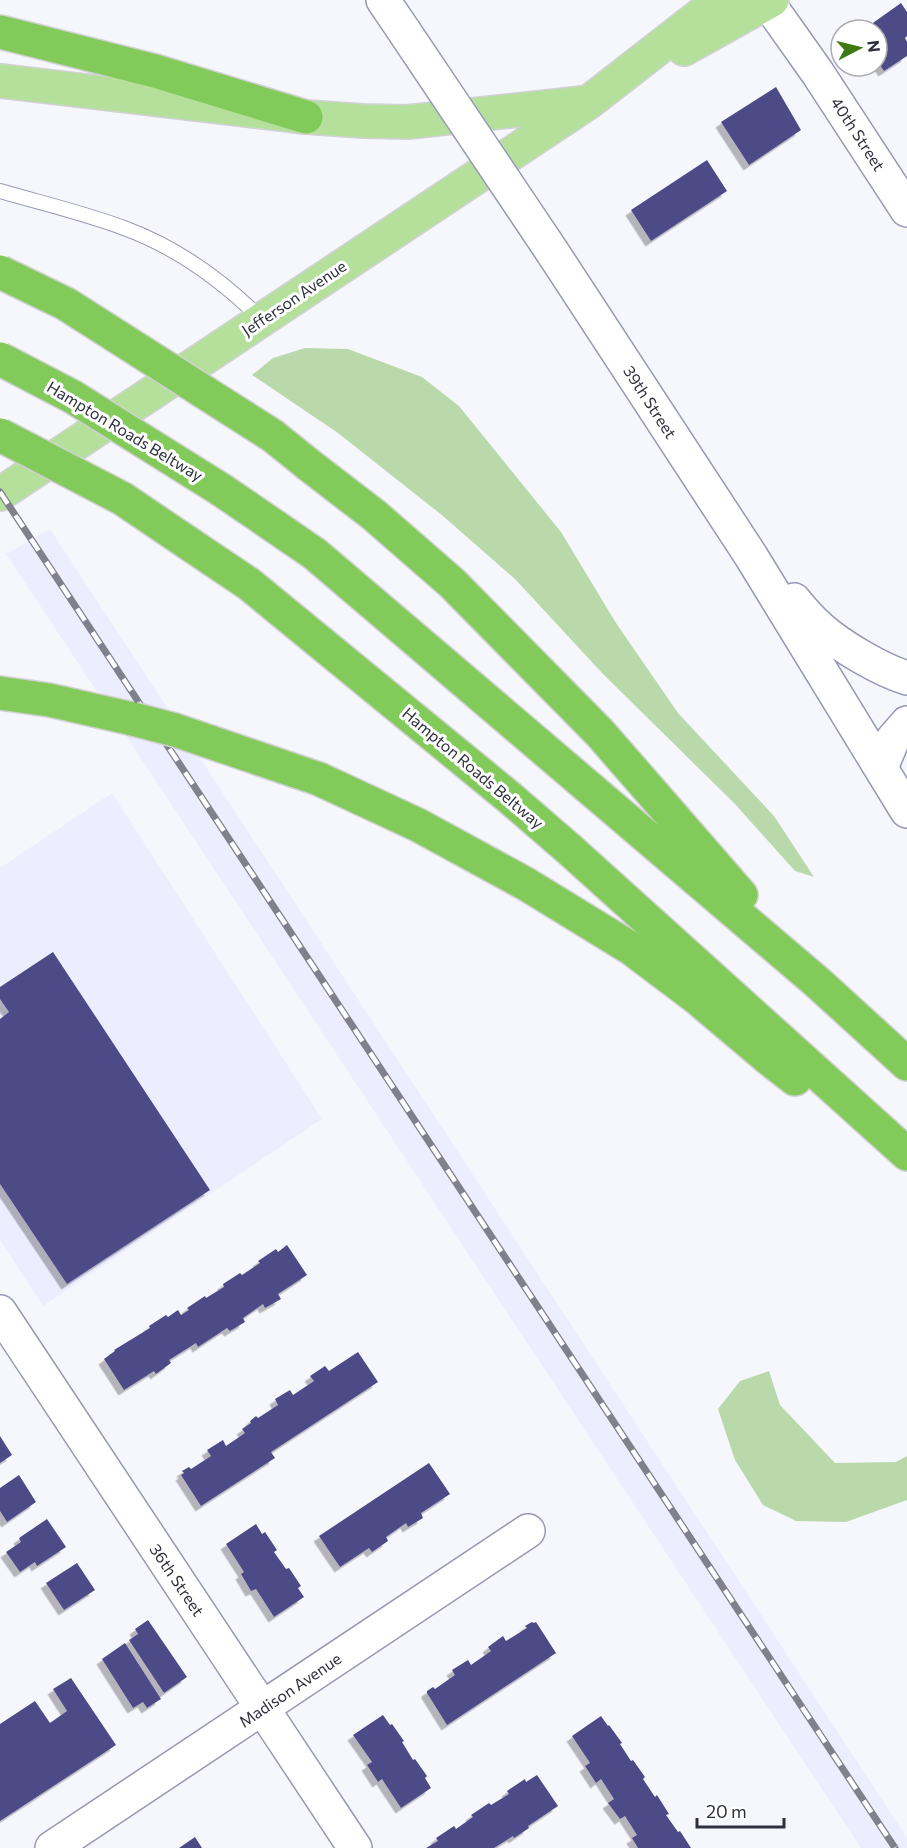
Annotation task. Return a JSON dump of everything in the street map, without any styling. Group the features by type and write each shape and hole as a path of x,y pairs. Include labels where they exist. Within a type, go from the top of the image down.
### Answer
{"highway":[{"path":"0,32 155,71 306,117"},
{"path":"0,272 66,304 273,436 374,515 452,583 600,733 817,982"},
{"name":"Hampton Roads Beltway","path":"0,359 73,397 220,489 315,554 817,982 907,1064"},
{"name":"Hampton Roads Beltway","path":"0,435 123,499 249,584 510,798 578,857 865,1124 907,1154"},
{"path":"0,693 59,703 175,730 319,779 418,825 526,884 633,949 697,998 768,1058 865,1124 907,1160"}],"main road":[{"name":"39th Street","path":"383,0 553,253 751,556 907,811"},
{"name":"Jefferson Avenue","path":"0,494 589,102 720,0"},
{"name":"Jefferson Avenue","path":"589,102 768,1"},
{"name":"40th Street","path":"768,1 818,72 907,210"},
{"path":"0,81 306,117 408,122 589,102"},
{"path":"751,556 821,630 855,653 907,678"},
{"path":"881,768 893,739 907,723"},
{"name":"36th Street","path":"0,1312 355,1848"},
{"name":"Madison Avenue","path":"51,1848 528,1531"}],"lane":[{"path":"0,191 124,228 162,244 206,272 262,320"}],"shaded area":[{"path":"50,529 907,1838 907,1848 861,1848 6,554"},
{"path":"112,793 322,1119 43,1306 0,1240 0,868"}],"green space":[{"path":"305,348 348,349 422,377 459,406 561,532 616,623 678,713 774,816 814,877 795,871 735,804 603,674 515,579 443,516 338,433 252,375 273,358"},
{"path":"769,1371 780,1405 835,1463 896,1462 907,1456 907,1500 846,1522 796,1521 763,1505 735,1460 718,1409 740,1381"}],"building":[{"path":"901,3 907,12 907,36 905,38 907,56 889,68 889,18 880,18"},
{"path":"776,87 801,130 749,165 721,122"},
{"path":"707,160 727,191 651,241 631,210"},
{"path":"53,952 210,1190 67,1284 0,1184 0,1019 9,1012 0,999 0,987"},
{"path":"287,1245 307,1275 278,1294 281,1299 265,1308 263,1304 243,1318 245,1322 230,1331 227,1328 198,1347 196,1343 169,1360 171,1363 156,1374 154,1371 124,1390 104,1359 114,1350 150,1328 149,1326 166,1315 168,1317 178,1310 181,1315 205,1296 206,1298 224,1287 223,1284 260,1263 258,1261 276,1249 278,1252"},
{"path":"358,1352 378,1382 271,1452 275,1458 201,1506 181,1475 184,1473 182,1471 189,1467 191,1469 211,1456 207,1450 223,1440 226,1446 245,1433 242,1429 251,1423 250,1421 278,1405 275,1399 290,1390 293,1395 314,1381 310,1376 325,1366 329,1371"},
{"path":"0,1436 12,1455 0,1463"},
{"path":"429,1463 450,1494 421,1513 423,1518 408,1527 406,1523 386,1537 388,1541 372,1552 369,1548 340,1567 319,1536"},
{"path":"19,1475 36,1502 7,1522 0,1511 0,1488"},
{"path":"47,1519 66,1547 37,1566 35,1562 20,1572 6,1552 21,1542 19,1538"},
{"path":"256,1524 262,1534 265,1532 277,1550 274,1552 301,1586 298,1588 304,1597 274,1617 256,1589 251,1591 241,1574 244,1572 226,1544"},
{"path":"77,1563 95,1590 64,1610 46,1583"},
{"path":"148,1620 187,1677 164,1693 129,1640 138,1634 135,1629"},
{"path":"536,1622 556,1653 447,1725 427,1691 433,1687 435,1689 455,1675 452,1670 468,1660 471,1665 491,1651 488,1647 503,1636 506,1641 527,1628 525,1626"},
{"path":"125,1643 161,1699 147,1708 143,1702 133,1708 102,1659"},
{"path":"71,1678 116,1745 0,1821 0,1724 35,1701 50,1723 67,1711 53,1689"},
{"path":"383,1715 404,1741 402,1742 413,1760 415,1759 427,1776 425,1778 431,1788 401,1808 382,1779 378,1782 367,1765 372,1762 353,1735"},
{"path":"601,1716 622,1743 620,1744 631,1761 633,1760 655,1797 657,1795 669,1814 666,1815 691,1848 638,1848 632,1838 637,1835 625,1816 620,1819 608,1803 614,1799 601,1779 596,1783 585,1766 590,1763 572,1736"},
{"path":"537,1775 558,1806 514,1838 513,1836 494,1848 426,1848 438,1841 436,1838 454,1826 456,1829 489,1803 491,1805 509,1794 507,1791 525,1779 526,1782"},
{"path":"195,1837 202,1848 179,1848"}],"railway":[{"path":"0,492 895,1848"}]}
